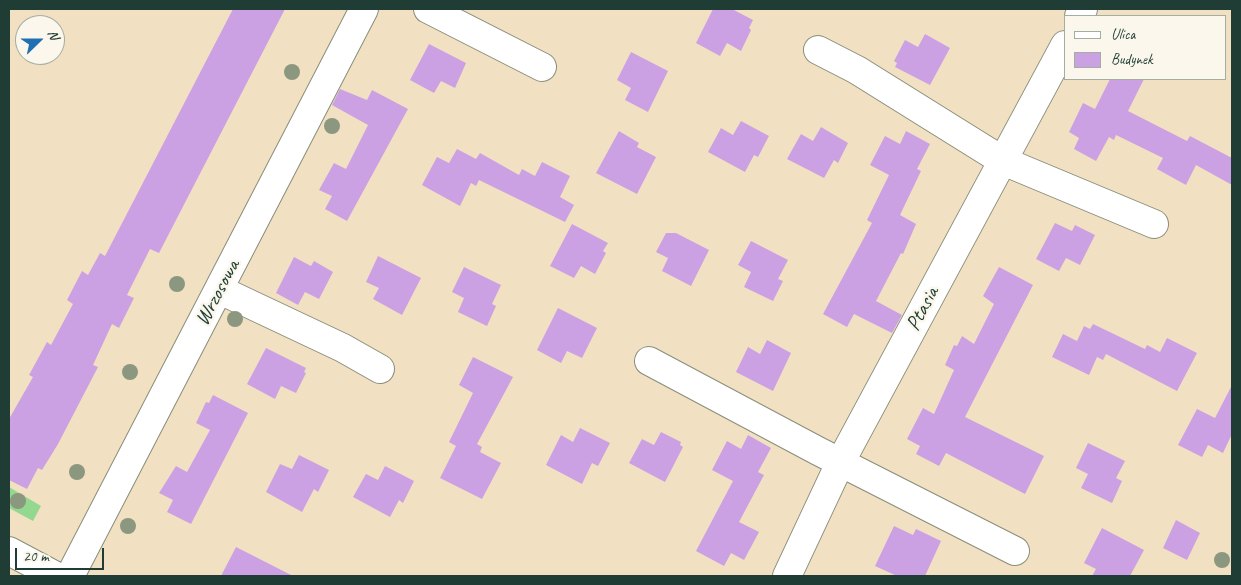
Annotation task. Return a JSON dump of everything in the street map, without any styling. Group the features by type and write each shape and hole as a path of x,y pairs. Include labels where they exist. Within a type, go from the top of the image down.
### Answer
{"street":[{"name":"Wrzosowa","path":"70,576 220,290 364,9"},
{"path":"428,9 542,67"},
{"name":"Ptasia","path":"787,576 840,463 1064,47"},
{"path":"818,50 857,70 1004,161 1154,224"},
{"path":"220,290 343,348 380,369"},
{"path":"649,361 840,463 1015,551"},
{"path":"9,551 56,576"}],"green space":[{"path":"9,487 41,506 33,521 9,508"}],"building":[{"path":"233,9 285,9 159,253 150,249 127,295 134,298 119,328 112,324 93,365 98,367 58,444 42,470 38,468 27,489 9,480 9,419 33,377 29,375 47,342 51,345 73,304 67,300 82,271 88,275 100,253 105,256"},
{"path":"713,9 732,9 753,20 749,28 751,30 741,51 727,43 720,56 696,43"},
{"path":"925,34 950,48 930,85 895,67 897,63 894,61 905,40 918,47"},
{"path":"429,44 466,63 455,88 441,81 434,93 410,80"},
{"path":"631,52 668,71 648,112 625,100 631,88 617,80"},
{"path":"1110,80 1144,80 1128,111 1187,141 1190,136 1232,158 1232,185 1196,165 1186,185 1157,169 1163,158 1116,135 1114,140 1109,137 1096,161 1074,149 1079,138 1069,132 1083,103 1095,109"},
{"path":"340,89 367,100 372,90 408,109 347,221 325,209 332,196 319,190 334,163 346,169 368,125 332,105"},
{"path":"741,121 769,136 758,157 754,155 745,172 708,152 721,128 733,135"},
{"path":"821,127 848,143 838,163 834,160 824,178 787,159 801,134 813,141"},
{"path":"619,131 639,143 637,147 656,157 637,194 596,173"},
{"path":"906,131 930,144 917,169 921,171 900,215 916,224 903,254 901,253 876,301 902,315 892,333 854,314 847,327 823,314 872,223 867,220 889,175 870,165 885,136 900,144"},
{"path":"457,149 476,159 480,153 519,175 522,169 535,176 542,162 570,176 560,197 574,205 565,222 479,180 476,186 471,183 460,206 422,185 437,157 449,163"},
{"path":"1055,223 1072,231 1075,225 1095,235 1080,265 1066,258 1059,271 1036,259"},
{"path":"572,224 608,243 603,251 606,253 595,274 581,266 574,278 550,266"},
{"path":"666,233 676,233 709,250 691,286 662,271 668,258 656,252"},
{"path":"751,241 788,260 778,279 783,281 773,301 744,287 751,272 738,265"},
{"path":"378,256 421,278 402,315 373,299 379,288 366,282"},
{"path":"294,257 311,266 314,261 333,272 319,299 305,292 298,305 276,293"},
{"path":"464,267 501,285 492,304 496,306 487,326 458,312 464,298 452,292"},
{"path":"999,267 1033,285 965,417 1044,456 1025,494 946,453 939,466 916,454 920,446 907,439 923,408 934,414 954,370 945,365 954,345 957,346 962,336 974,344 994,304 983,296"},
{"path":"558,308 597,328 582,358 567,351 561,363 537,350"},
{"path":"1093,324 1145,349 1147,345 1160,352 1167,338 1197,353 1177,391 1106,354 1103,360 1097,357 1089,375 1052,357 1063,334 1077,341 1084,326 1090,329"},
{"path":"767,340 791,353 773,391 736,372 748,347 760,354"},
{"path":"266,348 306,368 304,372 306,373 296,393 281,386 275,399 247,384"},
{"path":"473,357 513,377 477,444 482,447 480,452 501,463 482,499 440,478 456,446 449,442 473,393 459,385"},
{"path":"1232,385 1232,434 1223,453 1208,445 1202,457 1178,445 1197,409 1215,418"},
{"path":"213,395 248,413 191,524 167,512 173,500 159,493 176,466 187,472 210,430 196,423 206,402 209,403"},
{"path":"580,428 610,443 598,466 592,463 582,484 546,465 561,435 573,442"},
{"path":"661,432 681,442 680,445 683,447 665,482 629,463 642,439 654,445"},
{"path":"748,435 771,448 758,472 764,475 739,522 759,532 744,560 731,553 724,566 696,551 733,481 712,470 727,441 741,449"},
{"path":"1088,443 1125,461 1116,478 1122,481 1112,503 1081,488 1088,474 1076,468"},
{"path":"299,455 329,470 318,492 314,489 302,512 266,492 280,464 292,469"},
{"path":"385,466 414,481 403,503 399,500 390,517 353,497 366,474 378,480"},
{"path":"1176,520 1200,533 1187,560 1163,548"},
{"path":"894,526 913,535 916,529 941,541 925,576 897,576 875,566"},
{"path":"1102,528 1144,550 1130,576 1092,576 1096,569 1084,563"},
{"path":"236,547 293,576 221,576"}]}
